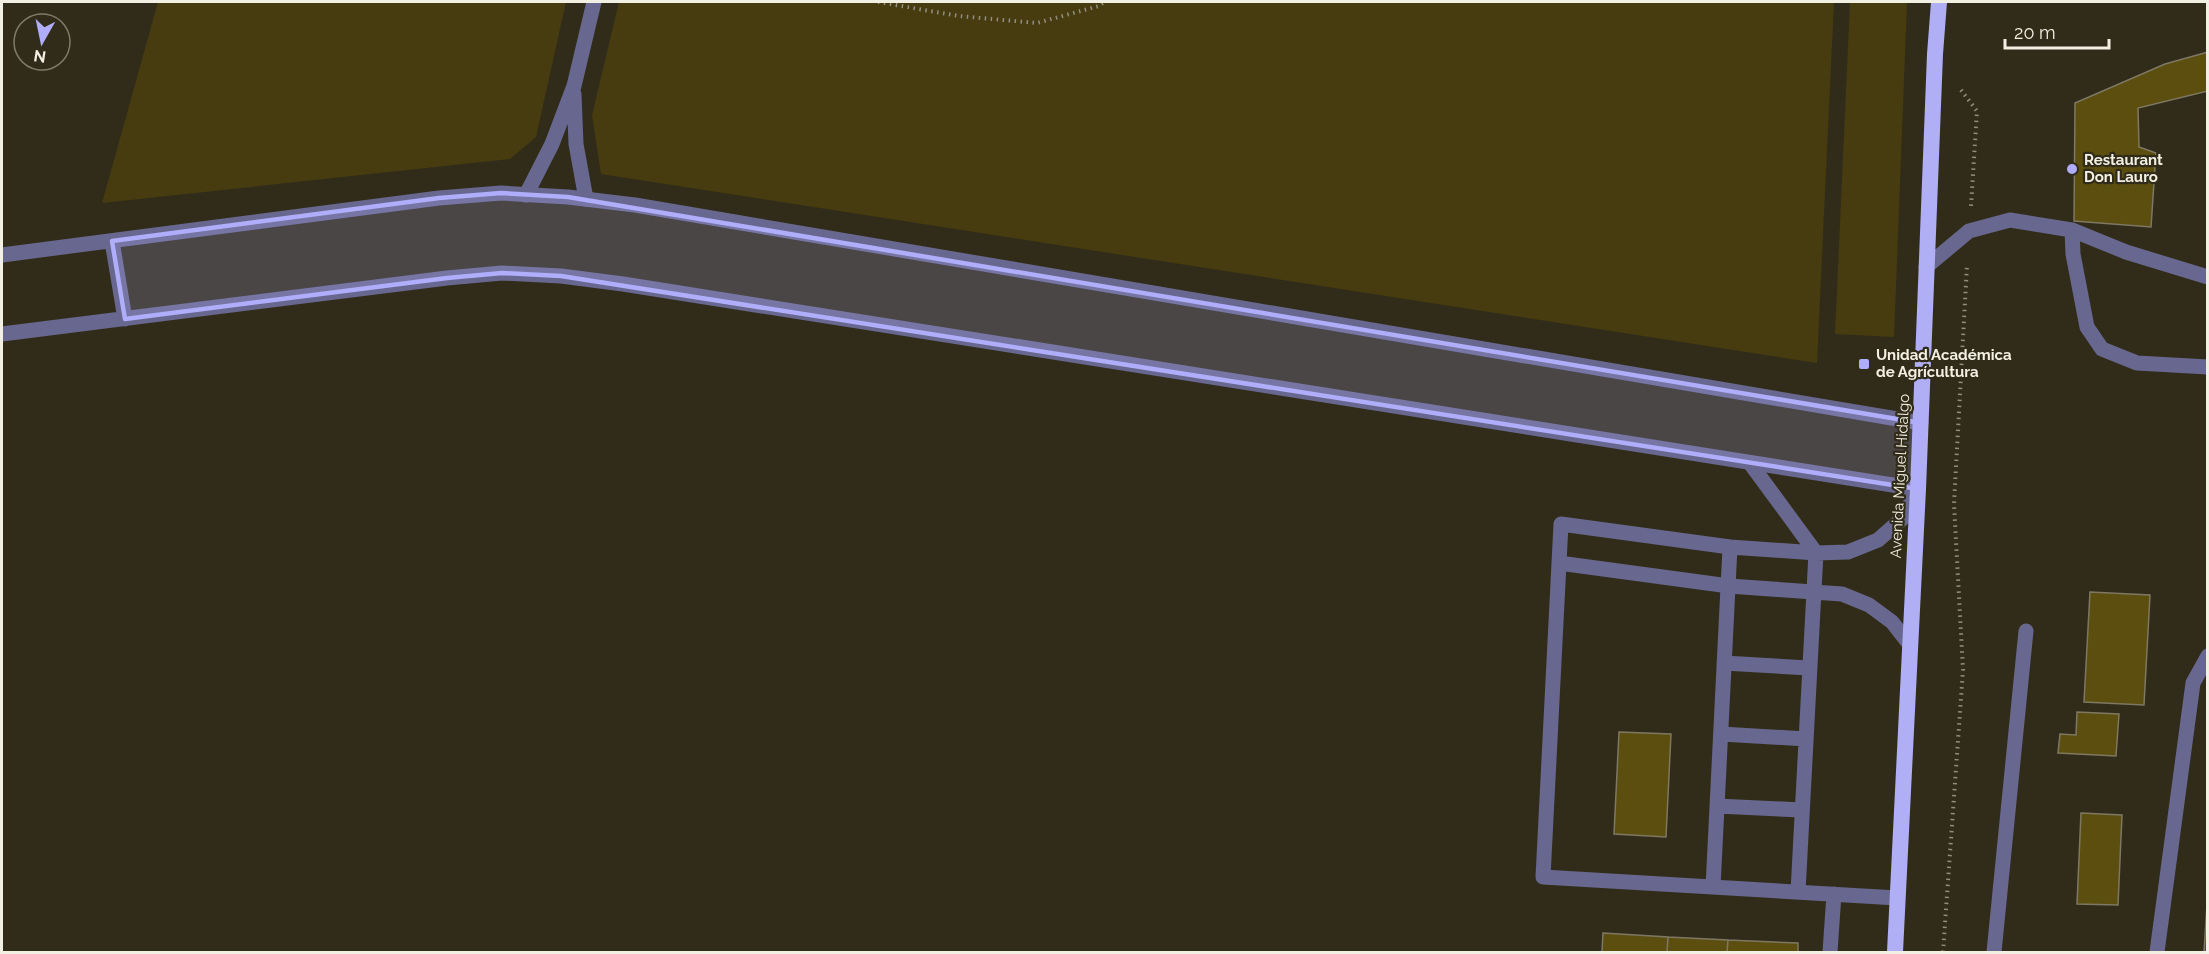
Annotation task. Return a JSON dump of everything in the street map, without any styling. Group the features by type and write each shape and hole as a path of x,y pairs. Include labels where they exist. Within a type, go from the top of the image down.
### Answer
{"highway":[{"name":"Avenida Miguel Hidalgo","path":"1894,952 1918,489 1939,2"}],"street":[{"path":"526,195 552,144 574,86 594,2"},
{"path":"574,86 576,144 586,199"},
{"path":"2,255 439,198 501,193 586,199 646,207 1921,423"},
{"path":"1926,267 1969,231 2010,220 2072,230 2126,252 2208,277"},
{"path":"2072,230 2073,254 2087,327 2102,349 2137,363 2208,367"},
{"path":"112,241 124,319"},
{"path":"2,334 447,278 502,273 561,276 1918,489 1903,518 1878,540 1848,552 1815,553 1730,547 1562,524 1559,563 1543,877 1897,898"},
{"path":"1750,463 1815,553 1798,892"},
{"path":"1713,887 1730,547"},
{"path":"1559,563 1729,586 1842,594 1869,605 1892,622 1910,645"},
{"path":"1994,952 2026,631"},
{"path":"2157,952 2193,682 2208,656"},
{"path":"1725,663 1809,668"},
{"path":"1721,734 1806,739"},
{"path":"1717,806 1802,810"},
{"path":"1830,952 1834,894"}],"path":[{"path":"878,2 959,16 1037,23 1099,6 1104,2"},
{"path":"1935,54 1977,111 1954,504 1963,670 1943,952"}],"highlighted area":[{"path":"501,193 568,197 1921,423 1918,489 561,276 502,273 447,278 125,319 112,241 439,198"}],"shaded area":[{"path":"158,2 566,2 536,137 510,159 102,203"},
{"path":"619,2 1834,2 1817,363 601,174 592,115"},
{"path":"1850,2 1907,2 1894,337 1835,334"}],"building":[{"path":"2208,52 2208,91 2138,108 2139,147 2156,153 2151,227 2074,221 2075,103 2165,64"},
{"path":"2090,592 2150,595 2144,705 2084,702"},
{"path":"2077,712 2119,714 2116,756 2058,753 2060,734 2076,735"},
{"path":"1619,732 1671,734 1666,837 1614,834"},
{"path":"2081,813 2122,815 2118,905 2077,904"},
{"path":"2208,889 2208,952 2204,952"},
{"path":"1603,933 1668,937 1667,952 1602,952"},
{"path":"1668,937 1728,940 1727,952 1667,952"},
{"path":"1728,940 1798,943 1798,952 1727,952"}],"place":[{"name":"Restaurant Don Lauro","path":"2072,169"},
{"name":"Unidad Académica de Agrícultura","path":"1864,364"}]}
